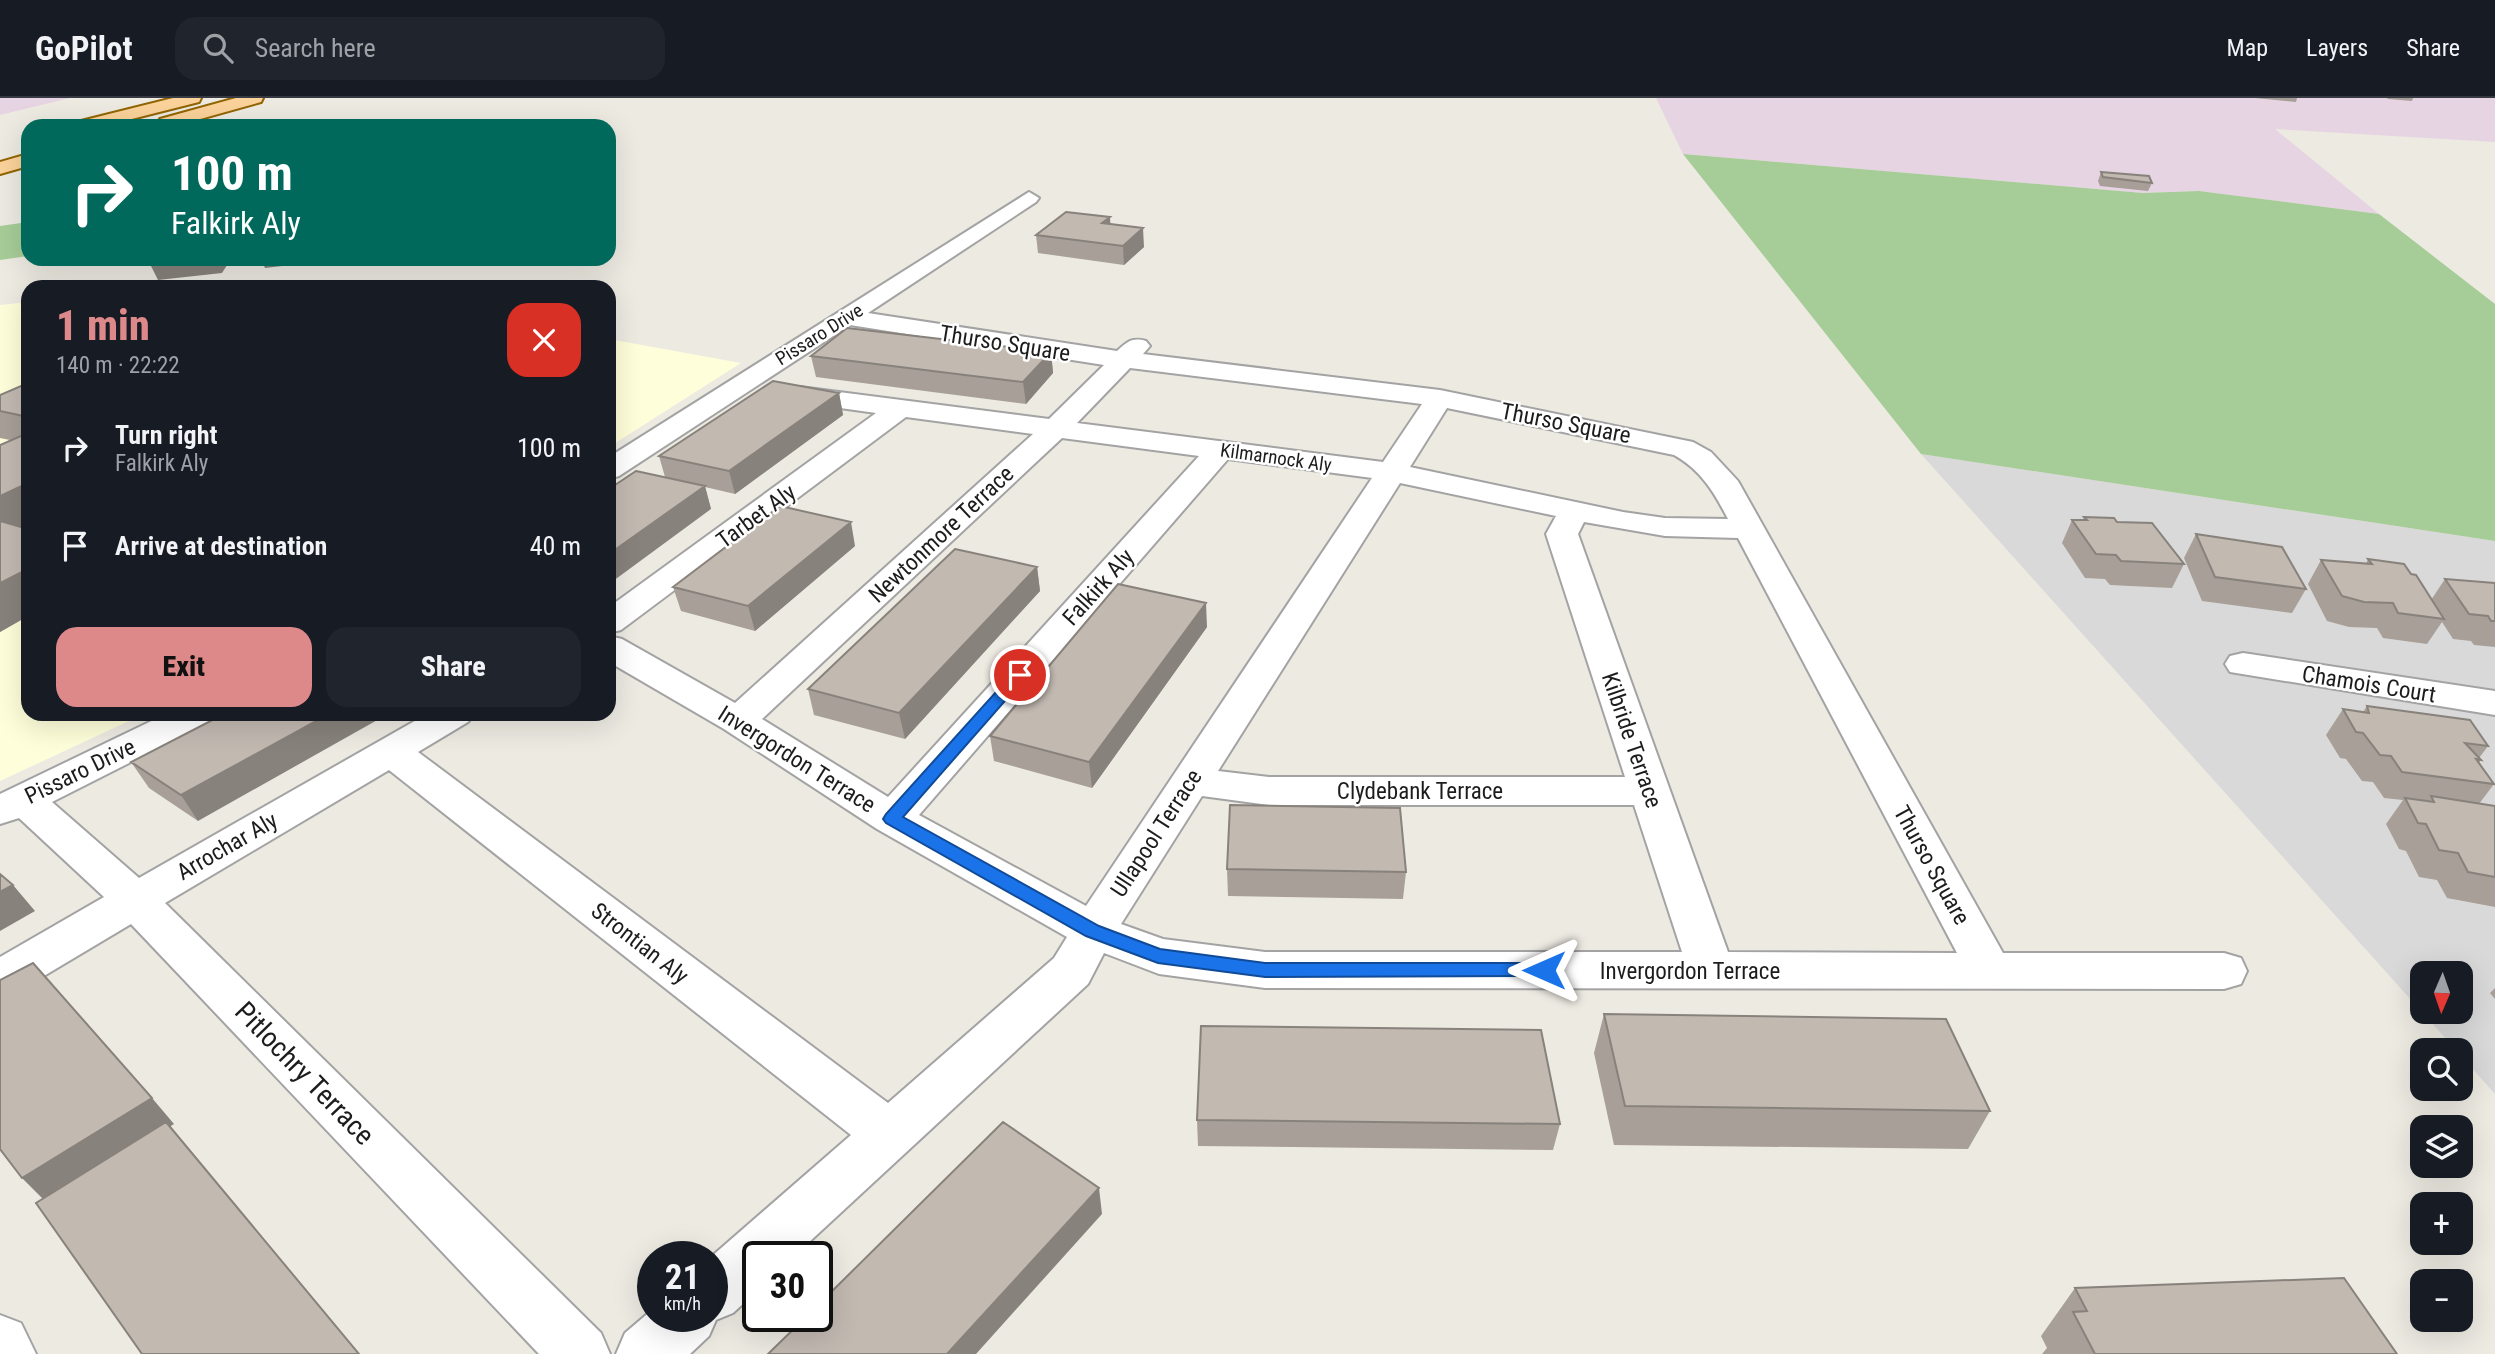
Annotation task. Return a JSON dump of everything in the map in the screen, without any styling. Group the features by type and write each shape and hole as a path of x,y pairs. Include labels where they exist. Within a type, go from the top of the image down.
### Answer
{"main road":[{"path":"110,119 192,98"},
{"path":"180,119 256,98"},
{"path":"0,168 21,162"}],"street":[{"name":"Pissaro Drive","path":"616,465 1029,198"},
{"name":"Thurso Square","path":"845,317 1132,352 1440,398 1683,447 1701,458 1723,481 1990,971"},
{"name":"Newtonmore Terrace","path":"738,721 1057,427 1132,352"},
{"name":"Kilmarnock Aly","path":"800,395 1391,472 1665,527 1749,529"},
{"name":"Ullapool Terrace","path":"728,1280 1071,971 1093,931 1440,398"},
{"name":"Tarbet Aly","path":"616,618 901,408"},
{"name":"Falkirk Aly","path":"892,819 1221,449"},
{"name":"Kilbride Terrace","path":"1575,511 1562,534 1711,971"},
{"name":"Invergordon Terrace","path":"616,651 738,721 892,819 1093,931 1158,956 1265,970 2224,971"},
{"name":"Chamois Court","path":"2244,664 2495,703"},
{"name":"Pissaro Drive","path":"11,805 183,721"},
{"name":"Arrochar Aly","path":"0,979 443,721"},
{"name":"Strontian Aly","path":"391,751 890,1135"},
{"name":"Clydebank Terrace","path":"1190,781 1269,791 1650,791"},
{"name":"Pitlochry Terrace","path":"11,805 135,900 568,1350"},
{"path":"646,1354 670,1332"},
{"path":"0,1344 6,1354"}],"shaded area":[{"path":"0,98 70,98 0,115"},
{"path":"1656,98 2495,98 2495,142 2275,129 2379,214 2199,191 2143,193 1683,154"},
{"path":"21,303 21,721 129,721 0,781 0,305"},
{"path":"616,340 741,363 616,443"},
{"path":"1921,454 2495,541 2495,1094 2473,1069 2473,1038 2445,1038 2433,1024 2473,1024 2473,961 2410,961 2410,999"}],"green space":[{"path":"1683,154 2143,193 2199,191 2379,214 2495,304 2495,541 1921,454"},
{"path":"21,223 21,257 0,260 0,226"}],"building":[{"path":"2101,172 2149,176 2152,183 2103,177"},
{"path":"1066,212 1110,217 1102,223 1143,228 1123,246 1036,235"},
{"path":"847,328 1051,352 1023,382 811,356"},
{"path":"773,381 839,393 729,471 659,456"},
{"path":"21,386 21,416 0,411 0,395"},
{"path":"21,436 21,486 0,496 0,445"},
{"path":"636,471 705,486 616,549 616,484"},
{"path":"780,506 851,522 748,606 673,587"},
{"path":"2084,517 2152,523 2184,564 2121,561 2116,555 2096,554 2072,520 2087,520"},
{"path":"0,521 21,527 21,572 0,583"},
{"path":"2196,534 2282,547 2306,589 2215,577"},
{"path":"955,549 1037,567 899,713 808,689"},
{"path":"2368,559 2404,564 2411,574 2416,575 2444,619 2398,613 2393,603 2364,602 2342,596 2321,560 2372,564"},
{"path":"2445,579 2495,583 2495,621 2491,621 2488,616 2469,614"},
{"path":"1118,584 1206,603 1089,762 990,736"},
{"path":"2367,706 2470,720 2488,746 2465,743 2481,760 2476,759 2494,784 2402,772 2391,756 2380,755 2363,733 2356,732 2343,709 2369,713"},
{"path":"210,721 316,721 181,795 131,762"},
{"path":"2431,796 2495,806 2495,877 2468,872 2458,853 2439,850 2426,824 2418,823 2405,798 2434,802"},
{"path":"1230,805 1400,808 1406,872 1227,869"},
{"path":"0,874 13,885 0,892"},
{"path":"33,963 152,1098 22,1178 0,1149 0,980"},
{"path":"1604,1014 1946,1019 1990,1111 1625,1106"},
{"path":"1201,1026 1541,1030 1560,1124 1197,1120"},
{"path":"166,1122 359,1354 142,1354 36,1203"},
{"path":"1003,1122 1099,1188 947,1354 768,1354 791,1332 833,1332 833,1290"},
{"path":"2344,1278 2397,1354 2095,1354 2073,1312 2087,1311 2075,1288"}],"route":[{"path":"1020,675 892,819 1093,931 1158,956 1265,970 1544,970"}]}
